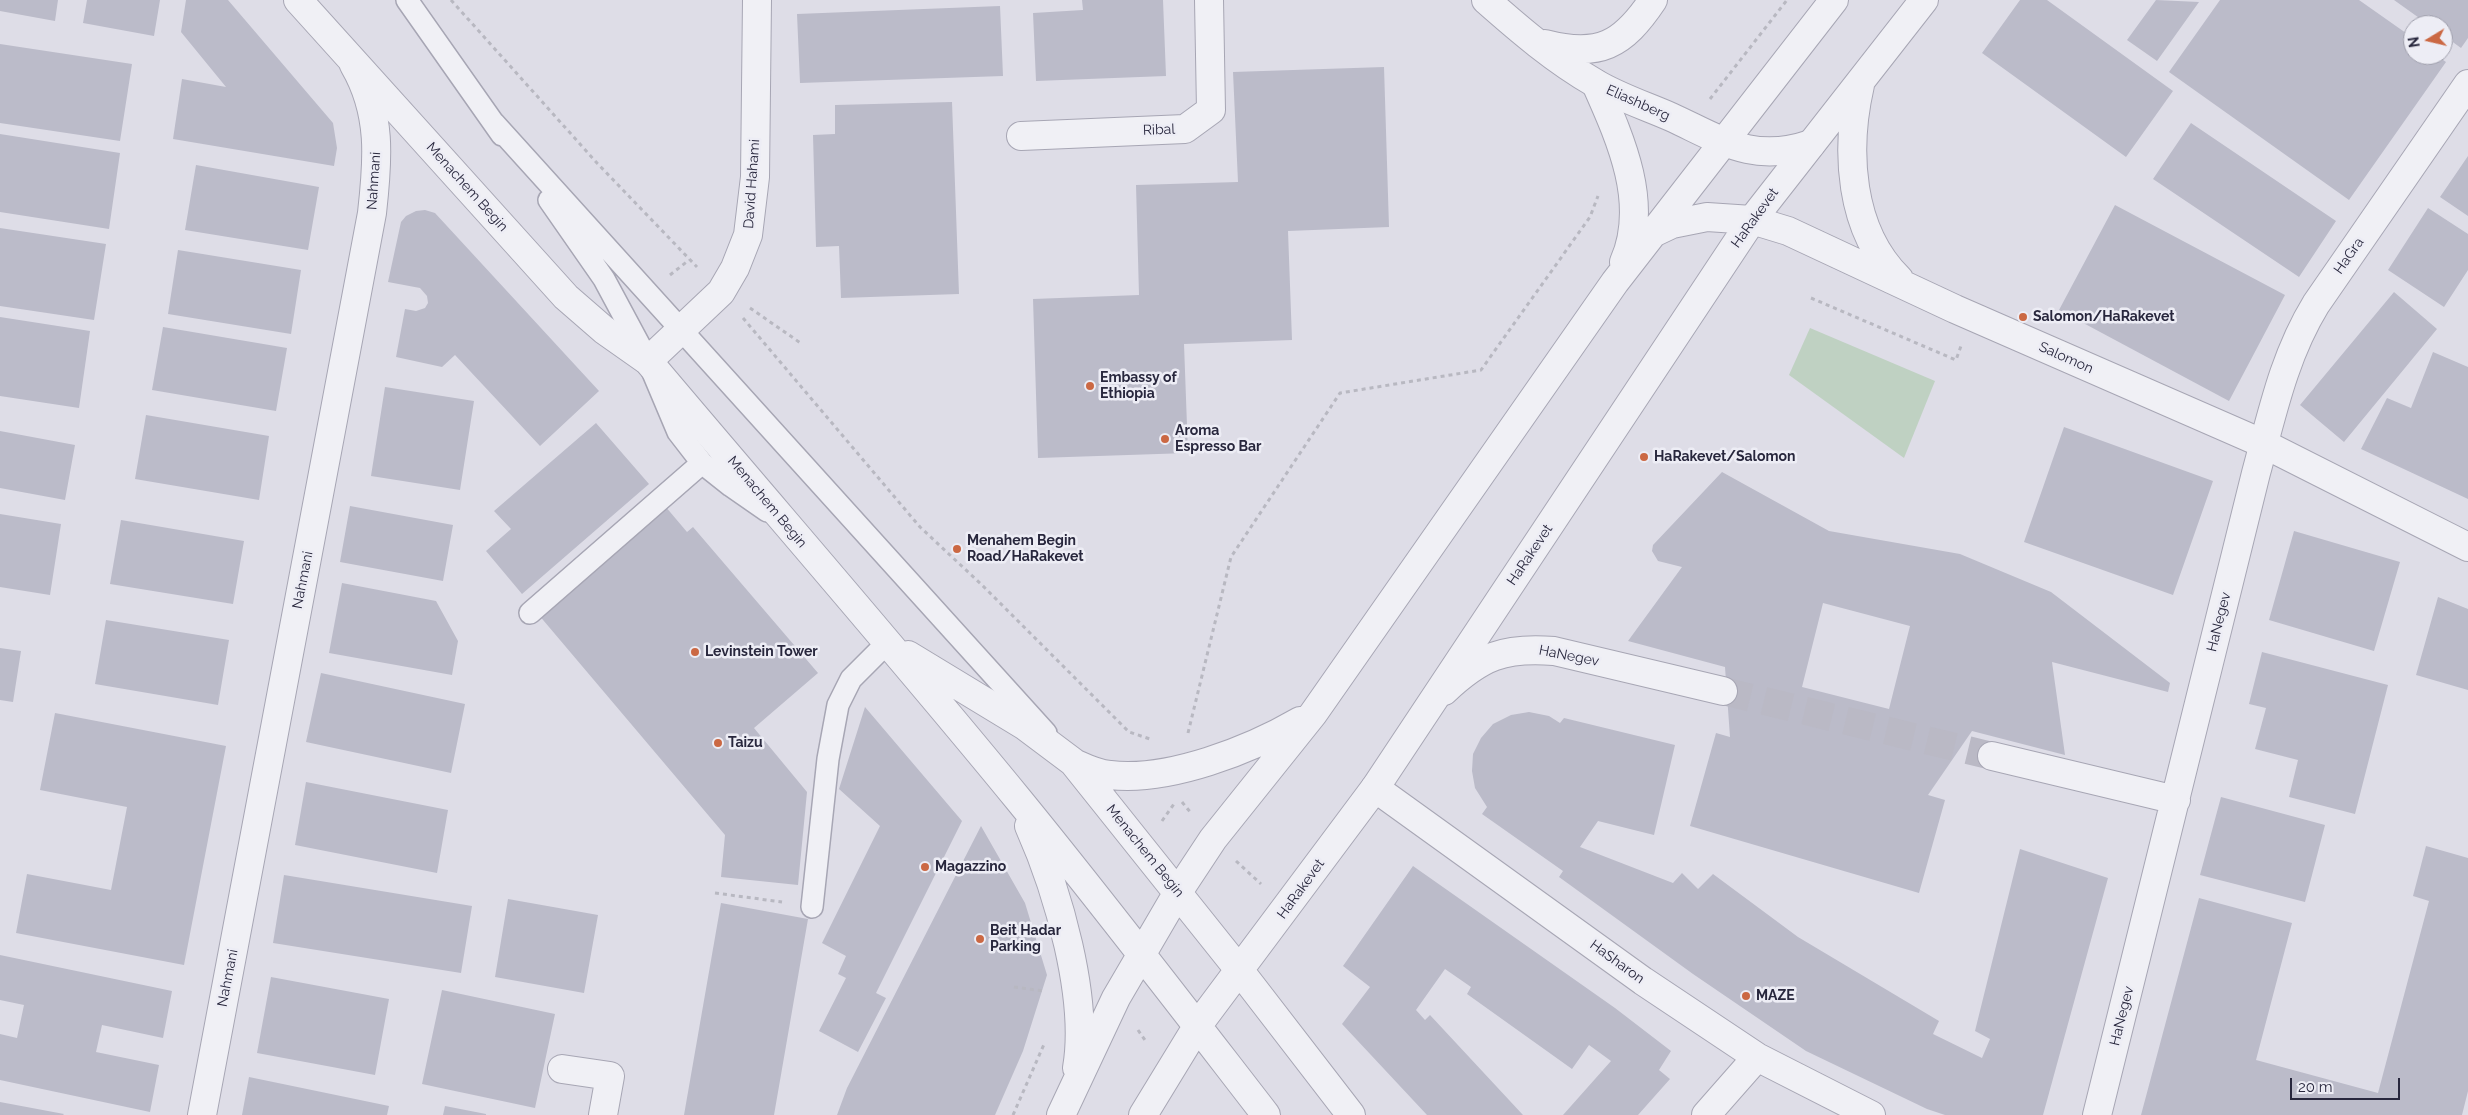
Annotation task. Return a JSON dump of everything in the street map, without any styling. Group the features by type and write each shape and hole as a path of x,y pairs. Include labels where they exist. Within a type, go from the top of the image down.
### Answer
{"street":[{"name":"Menachem Begin","path":"298,0 566,297 604,330 648,361 888,642 1017,797 1198,1025 1266,1115"},
{"name":"David Hahami","path":"648,361 721,292 735,268 748,235 753,209 755,177 757,0"},
{"name":"Ribal","path":"1021,136 1185,129 1211,110 1208,0"},
{"name":"Eliashberg","path":"1486,0 1534,42 1596,84 1674,118 1722,142 1763,152 1795,150 1811,144"},
{"path":"1534,42 1563,49 1584,51 1606,47 1624,36 1654,0"},
{"path":"1060,1115 1116,998 1178,892 1213,839 1312,714 1615,282 1834,0"},
{"name":"HaRakevet","path":"1143,1115 1198,1025 1240,971 1374,788 1752,220 1924,0"},
{"name":"Nahmani","path":"202,1115 372,213 376,172 375,120 363,85 344,49"},
{"path":"1861,81 1854,110 1852,132 1855,183 1861,216 1870,240 1886,267 1906,286"},
{"path":"1596,84 1620,138 1634,209 1633,236 1615,282"},
{"name":"HaGra","path":"2264,444 2274,400 2301,329 2468,84"},
{"name":"Salomon","path":"1653,233 1672,224 1707,217 1752,220 1788,231 2069,360 2264,444 2468,547"},
{"name":"HaNegev","path":"2097,1115 2264,444"},
{"name":"Menachem Begin","path":"888,642 1025,726 1073,762 1178,892 1351,1115"},
{"name":"HaNegev","path":"1431,704 1479,662 1503,653 1526,649 1554,651 1723,691"},
{"path":"1073,762 1093,772 1125,776 1187,767 1252,746 1312,714"},
{"path":"1992,756 2176,800"},
{"name":"HaSharon","path":"1374,788 1643,981 1757,1057 1871,1115"},
{"path":"1017,797 1052,883 1071,957 1079,1040 1075,1081"},
{"path":"1706,1115 1757,1057"},
{"path":"562,1068 610,1076 603,1115"}],"lane":[{"name":"Menachem Begin","path":"407,0 604,279 648,361"},
{"path":"494,123 1073,762"},
{"path":"648,361 678,432 702,462 731,486 785,523"},
{"path":"530,614 702,462"},
{"path":"812,907 828,759 838,705 852,679 888,642"}],"path":[{"path":"451,0 597,163 721,292 920,527 982,585 1128,732 1152,740"},
{"path":"1674,118 1679,107 1702,108 1787,0"},
{"path":"1187,767 1188,728 1231,557 1340,393 1481,370 1590,217 1598,198 1598,189"},
{"path":"1811,298 1956,360 1962,342"},
{"path":"745,304 802,344"},
{"path":"715,893 812,907"},
{"path":"1014,988 1050,991"},
{"path":"1013,1115 1048,1036"}],"green space":[{"path":"1810,328 1935,381 1904,458 1789,375"}],"building":[{"path":"0,0 58,0 55,21 0,11"},
{"path":"87,0 160,0 154,36 83,23"},
{"path":"186,0 228,0 333,123 337,148 334,166 173,139 182,79 226,87 181,32"},
{"path":"1082,0 1163,0 1166,76 1036,81 1033,13 1083,10"},
{"path":"2020,0 2047,0 2173,91 2126,157 1982,53"},
{"path":"2156,0 2199,2 2157,61 2127,40"},
{"path":"2220,0 2359,0 2403,31 2403,65 2444,65 2349,200 2169,72"},
{"path":"2394,0 2468,0 2468,38 2461,48 2453,42 2453,15 2415,15"},
{"path":"1000,6 1003,76 800,83 797,14"},
{"path":"0,44 132,64 120,141 0,123"},
{"path":"1384,67 1389,227 1288,231 1292,340 1184,344 1188,453 1038,458 1033,299 1139,295 1136,185 1238,182 1233,72"},
{"path":"952,102 959,294 841,298 839,246 816,247 813,135 835,134 835,105"},
{"path":"2191,123 2336,221 2299,277 2153,179"},
{"path":"0,134 120,153 109,229 0,212"},
{"path":"2468,156 2468,216 2440,197"},
{"path":"196,165 319,187 308,250 185,230"},
{"path":"2115,205 2285,295 2229,401 2059,310"},
{"path":"2428,208 2468,234 2468,270 2444,307 2388,270"},
{"path":"425,210 435,213 599,391 540,446 455,355 442,367 396,357 405,309 416,311 425,308 428,303 427,296 420,288 388,282 401,222 406,216 416,211"},
{"path":"0,228 106,244 94,320 0,306"},
{"path":"178,250 301,270 291,334 168,314"},
{"path":"2394,292 2437,329 2344,442 2300,405"},
{"path":"0,317 90,331 79,408 0,396"},
{"path":"163,327 287,348 276,411 152,390"},
{"path":"2433,352 2468,367 2468,499 2361,449 2387,398 2411,408"},
{"path":"385,387 474,401 460,490 371,476"},
{"path":"146,415 269,436 259,500 135,479"},
{"path":"596,423 649,484 522,594 486,551 511,529 494,511"},
{"path":"2064,427 2213,481 2173,595 2024,542"},
{"path":"0,431 75,445 65,500 0,488"},
{"path":"1722,472 1829,531 1960,554 2051,592 2170,683 2168,692 2052,662 2065,755 1972,731 1928,795 1945,800 1919,893 1690,826 1716,733 1730,737 1725,667 1628,641 1682,567 1658,561 1652,551 1653,545","holes":["1823,603 1910,626 1889,709 1802,687"]},
{"path":"350,506 453,525 443,581 340,562"},
{"path":"665,506 687,532 693,527 818,673 754,728 807,792 798,885 721,877 725,835 538,614"},
{"path":"0,514 61,524 50,595 0,587"},
{"path":"121,520 244,541 233,604 110,584"},
{"path":"2294,531 2400,562 2374,651 2269,620"},
{"path":"342,583 436,601 458,641 452,675 329,653"},
{"path":"2438,597 2468,609 2468,690 2416,675"},
{"path":"106,620 229,640 218,705 95,684"},
{"path":"0,648 21,651 13,702 0,700"},
{"path":"2262,652 2388,685 2355,814 2289,797 2298,760 2255,749 2266,708 2249,704"},
{"path":"321,673 465,704 451,773 306,742"},
{"path":"865,707 962,821 876,993 886,998 858,1052 819,1031 846,978 838,974 846,956 822,943 880,826 839,789"},
{"path":"1529,712 1549,716 1560,723 1564,718 1675,745 1654,835 1598,821 1580,847 1673,883 1682,873 1698,889 1713,874 1798,937 1939,1021 1933,1034 1982,1058 1990,1039 1975,1031 2020,849 2108,878 2043,1115 1945,1115 1927,1109 1806,1051 1693,974 1559,877 1563,871 1482,814 1487,807 1475,788 1472,771 1473,754 1481,738 1493,724 1511,715"},
{"path":"55,713 226,746 184,965 16,933 27,874 111,890 127,807 40,790"},
{"path":"306,782 448,810 437,873 295,845"},
{"path":"2221,797 2325,825 2305,902 2200,875"},
{"name":"Beit Hadar Parking","path":"981,826 1025,903 1047,975 1023,1051 995,1115 837,1115 847,1088"},
{"path":"2426,846 2468,858 2468,1091 2462,1115 2141,1115 2199,898 2292,923 2256,1060 2378,1093 2429,901 2413,896"},
{"path":"1413,866 1615,1008 1671,1051 1659,1070 1670,1079 1638,1115 1563,1115 1611,1061 1589,1045 1572,1069 1467,994 1471,987 1445,969 1416,1010 1425,1020 1430,1015 1523,1115 1427,1115 1342,1024 1370,987 1343,966"},
{"path":"284,875 472,906 461,973 273,943"},
{"path":"508,899 598,915 584,993 495,977"},
{"path":"721,903 808,919 774,1115 684,1115"},
{"path":"0,955 172,991 163,1038 102,1025 96,1052 159,1065 150,1112 0,1080 0,1034 17,1038 24,1005 0,1000"},
{"path":"271,977 389,999 375,1075 257,1053"},
{"path":"442,990 555,1014 535,1108 422,1084"},
{"path":"249,1077 389,1106 387,1115 242,1115"},
{"path":"0,1102 64,1114 0,1115"},
{"path":"445,1106 486,1114 486,1115 443,1115"}],"tunnel":[{"path":"1723,691 1992,756"}],"place":[{"name":"Salomon/HaRakevet","path":"2023,317"},
{"name":"Embassy of Ethiopia","path":"1090,386"},
{"name":"Aroma Espresso Bar","path":"1165,439"},
{"name":"HaRakevet/Salomon","path":"1644,457"},
{"name":"Menahem Begin Road/HaRakevet","path":"957,549"},
{"name":"Levinstein Tower","path":"695,652"},
{"name":"Taizu","path":"718,743"},
{"name":"Magazzino","path":"925,867"},
{"name":"Beit Hadar Parking","path":"980,939"},
{"name":"MAZE","path":"1746,996"}]}
